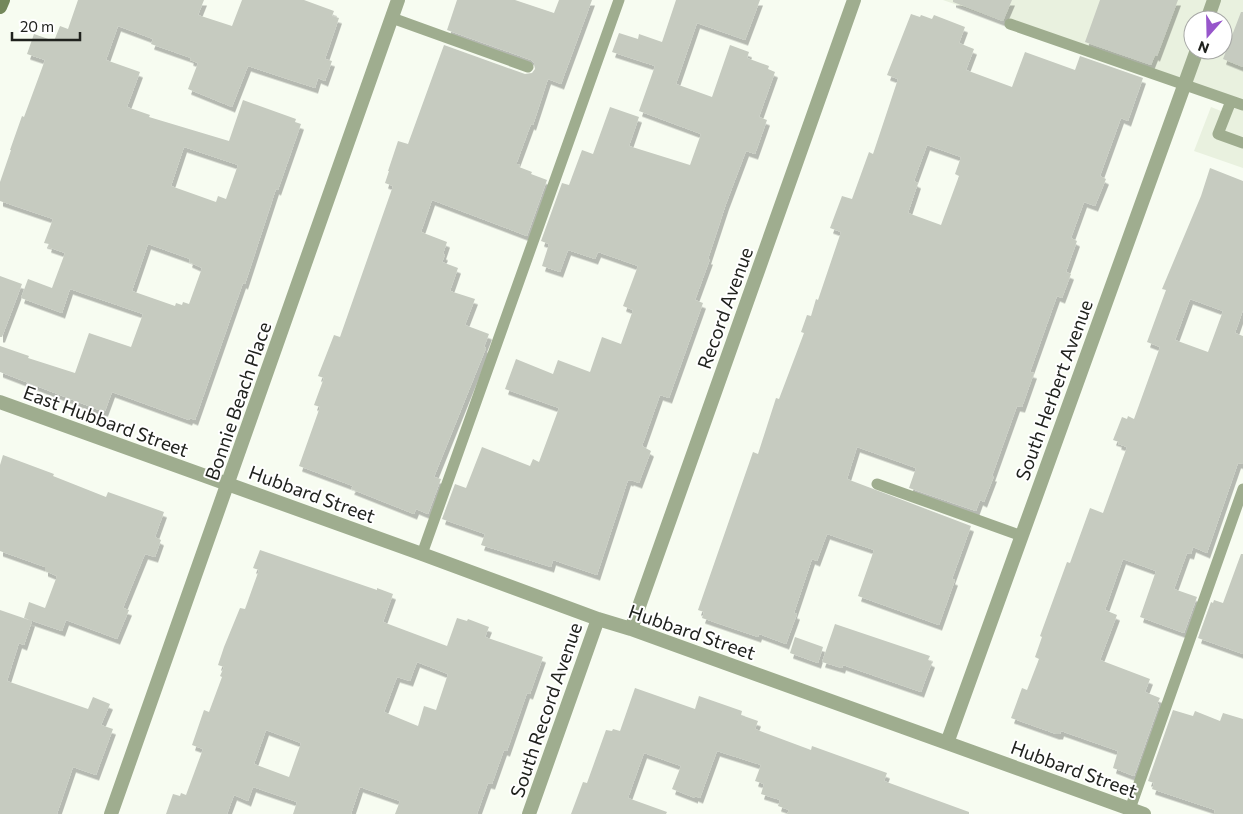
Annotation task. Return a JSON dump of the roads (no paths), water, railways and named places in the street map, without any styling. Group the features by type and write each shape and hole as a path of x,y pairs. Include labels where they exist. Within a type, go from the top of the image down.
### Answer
{"main road":[{"path":"0,7 3,0"}],"street":[{"name":"Bonnie Beach Place","path":"111,814 398,0"},
{"name":"Record Avenue","path":"631,629 854,0"},
{"name":"South Herbert Avenue","path":"947,743 1194,60"},
{"name":"East Hubbard Street","path":"0,402 228,484"},
{"name":"Hubbard Street","path":"228,484 598,619 631,629 1144,814"},
{"name":"South Record Avenue","path":"529,814 598,619"}],"lane":[{"path":"422,554 619,0"},
{"path":"392,18 528,67"},
{"path":"1010,24 1243,105"},
{"path":"1231,101 1218,134 1243,143"},
{"path":"877,484 1022,536"},
{"path":"1130,809 1243,489"}]}
